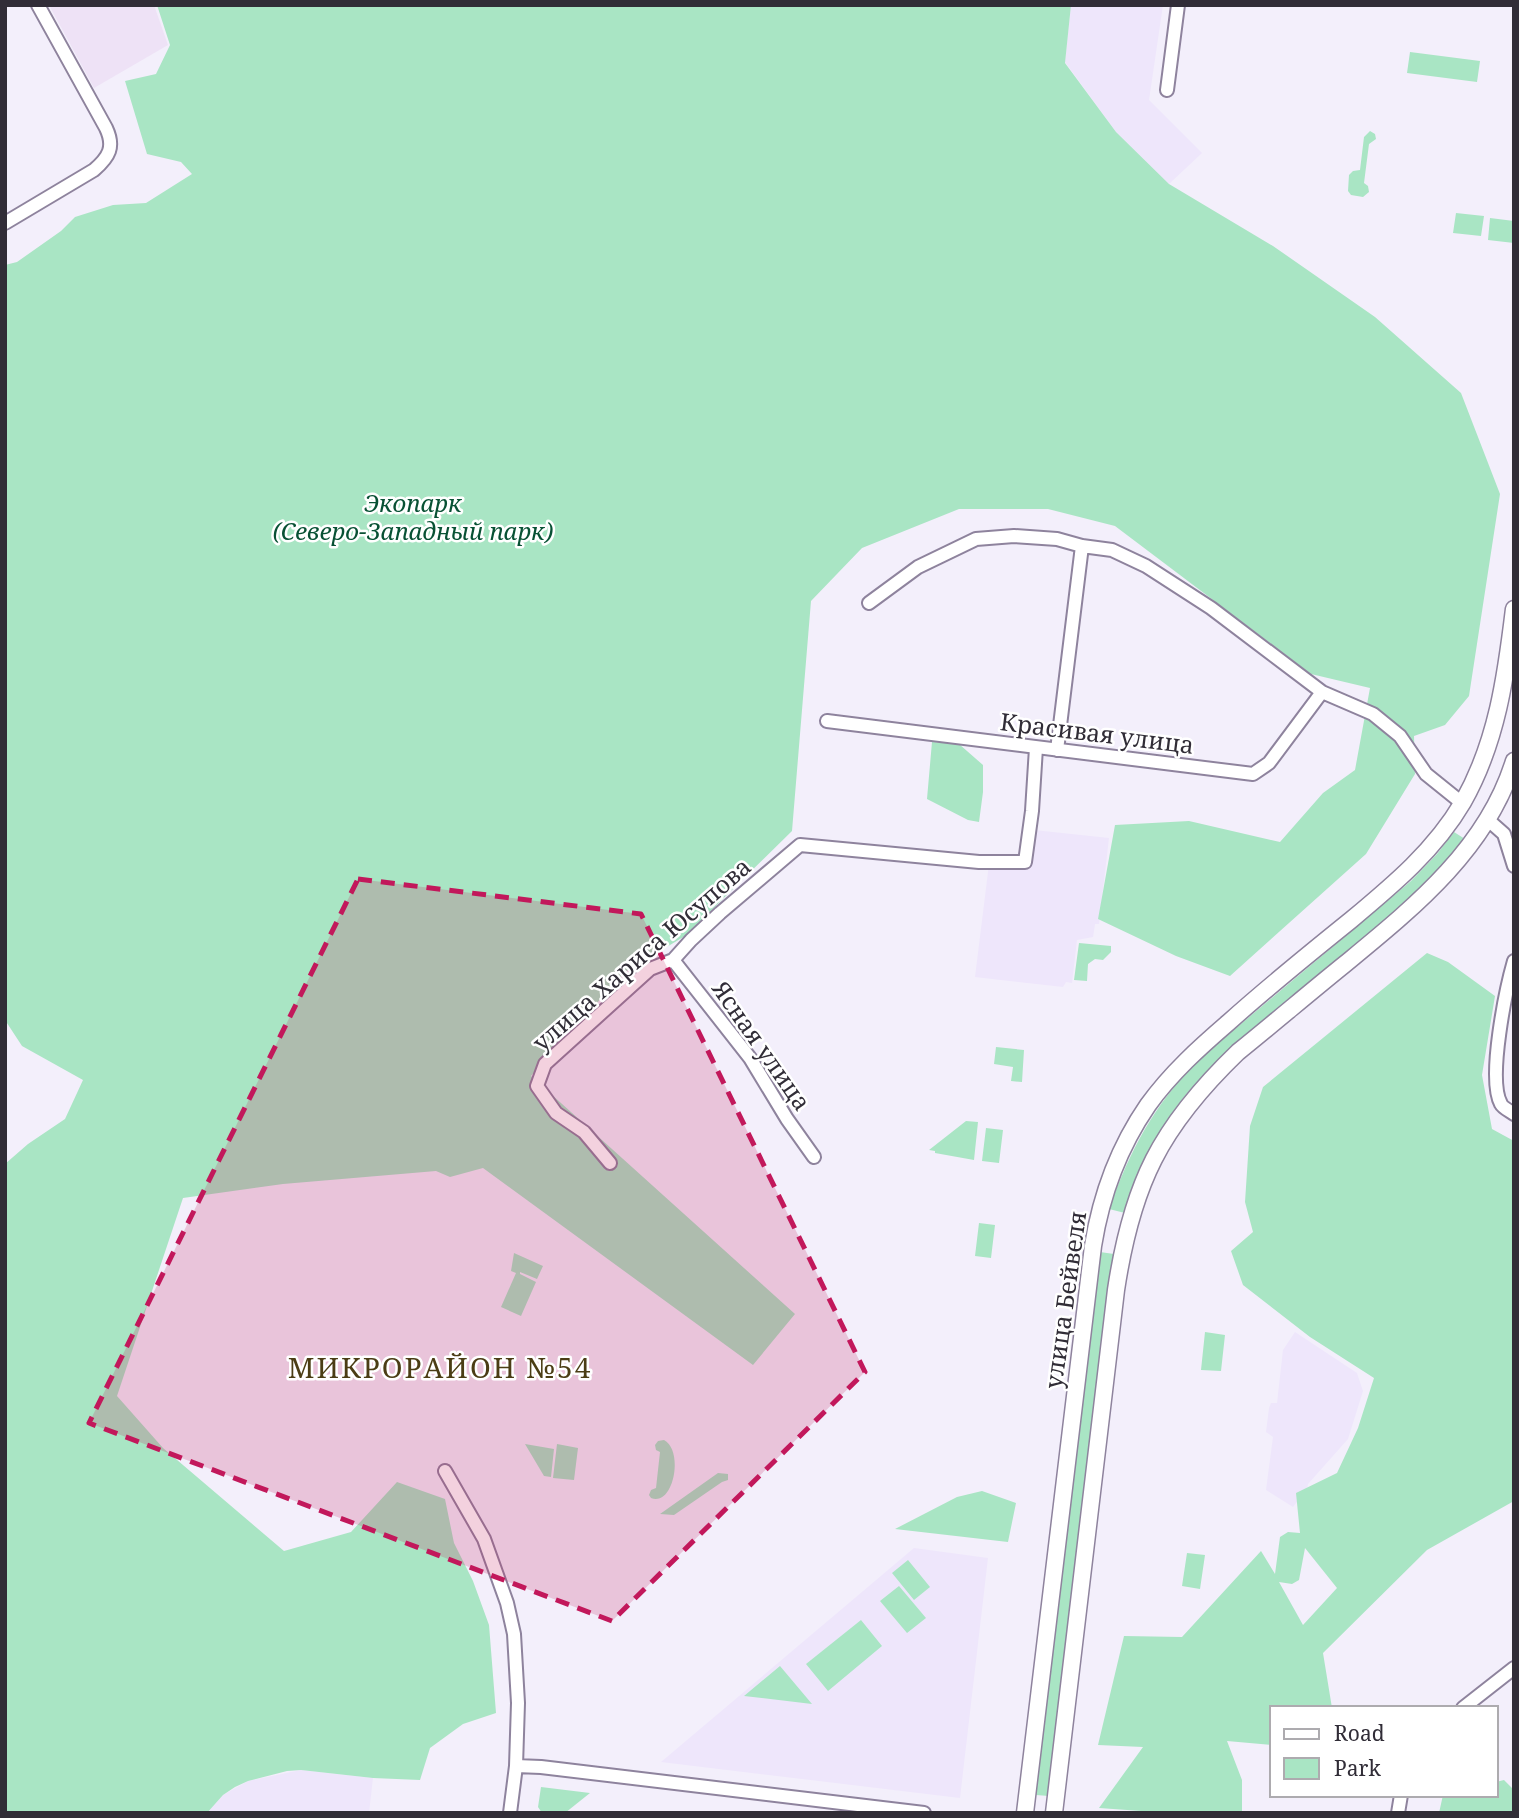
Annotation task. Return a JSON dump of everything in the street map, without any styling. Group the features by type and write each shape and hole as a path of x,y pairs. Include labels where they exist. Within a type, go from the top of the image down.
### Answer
{"main road":[{"name":"улица Бейвеля","path":"1025,1813 1096,1228 1103,1198 1128,1140 1148,1105 1188,1058 1391,886 1436,841 1462,803 1482,763 1499,711 1514,609"},
{"name":"улица Бейвеля","path":"1054,1813 1116,1290 1126,1234 1137,1198 1156,1153 1197,1093 1238,1052 1420,900 1462,856 1503,790 1514,761"},
{"path":"1462,803 1487,819"},
{"path":"1096,1228 1126,1234"}],"street":[{"path":"5,223 94,170 105,161 111,149 111,138 106,128 38,5"},
{"path":"1167,90 1178,5"},
{"path":"869,603 918,567 975,539 1014,536 1057,539 1112,550 1146,566 1211,608 1322,692 1373,713 1400,736 1426,774 1462,803"},
{"path":"1057,750 1082,546"},
{"name":"Красивая улица","path":"828,721 1253,774 1269,763 1322,692"},
{"name":"улица Хариса Юсупова","path":"610,1163 584,1132 556,1113 537,1086 545,1064 650,969 673,960 720,913 800,845 979,862 995,860 1021,863 1027,858 1037,748"},
{"path":"1487,819 1504,834 1514,866"},
{"name":"Ясная улица","path":"673,960 750,1058 814,1157"},
{"path":"1514,961 1497,1046 1498,1092 1501,1104 1514,1114"},
{"path":"445,1471 484,1539 507,1602 514,1634 516,1766 510,1813"},
{"path":"1466,1706 1514,1668"},
{"path":"516,1766 552,1768 924,1813"}],"highlighted area":[{"path":"358,879 641,914 865,1372 612,1621 89,1423"}],"shaded area":[{"path":"49,5 154,5 168,45 94,88"},
{"path":"1071,5 1163,5 1149,100 1202,153 1169,184 1116,132 1065,62"},
{"path":"1034,830 1109,838 1099,924 1095,924 1093,937 1077,940 1072,983 1066,982 1063,987 975,977 989,864 1028,868"},
{"path":"1295,1332 1357,1373 1363,1391 1348,1439 1308,1484 1293,1507 1266,1490 1273,1437 1266,1432 1269,1408 1271,1403 1277,1403 1283,1350"},
{"path":"914,1548 988,1558 960,1798 661,1762"},
{"path":"301,1770 373,1778 369,1813 207,1813 223,1795 248,1781"}],"green space":[{"name":"Экопарк (Северо-Западный парк)","path":"157,5 1071,5 1065,63 1116,132 1169,184 1273,246 1375,317 1461,393 1500,494 1469,696 1445,725 1414,736 1415,774 1366,854 1230,976 1176,956 1098,919 1115,825 1189,821 1280,842 1323,793 1355,770 1370,688 1311,674 1115,526 1048,509 959,509 862,548 811,601 792,831 685,936 625,972 531,1076 795,1314 753,1365 483,1168 450,1177 436,1171 283,1184 183,1198 117,1396 163,1448 284,1551 351,1532 397,1482 445,1499 454,1543 473,1581 489,1625 496,1713 463,1724 430,1748 420,1780 287,1771 235,1787 223,1795 207,1813 5,1813 5,1164 28,1144 65,1119 83,1080 22,1046 5,1020 5,265 17,262 61,231 75,217 113,205 146,203 192,174 181,162 147,154 125,81 156,74 170,45"},
{"path":"1410,52 1480,61 1477,82 1407,73"},
{"path":"1370,131 1375,134 1376,139 1369,144 1364,183 1369,192 1363,197 1351,195 1348,191 1349,175 1360,170 1364,137"},
{"path":"1456,213 1484,216 1481,236 1453,233"},
{"path":"1490,218 1514,221 1514,243 1488,240"},
{"path":"932,742 959,744 983,765 979,822 968,820 927,799"},
{"path":"1454,832 1465,839 1423,887 1376,930 1235,1046 1195,1084 1173,1112 1151,1148 1125,1213 1109,1209 1135,1147 1182,1077 1198,1060 1411,881"},
{"path":"1079,943 1111,946 1111,952 1103,960 1095,959 1088,964 1087,981 1074,980"},
{"path":"1427,953 1448,962 1495,996 1482,1075 1492,1129 1514,1141 1514,1501 1427,1550 1323,1653 1332,1706 1270,1706 1270,1745 1227,1741 1242,1780 1242,1813 1169,1813 1099,1808 1143,1747 1098,1745 1124,1636 1182,1637 1261,1551 1275,1574 1280,1537 1288,1532 1300,1533 1296,1493 1337,1473 1358,1428 1374,1378 1310,1337 1243,1285 1231,1251 1253,1232 1245,1202 1250,1126 1263,1087","holes":["1305,1548 1337,1588 1303,1625 1279,1582 1292,1584 1299,1580"]},
{"path":"996,1047 1024,1050 1022,1082 1011,1081 1013,1067 994,1064"},
{"path":"966,1121 978,1122 974,1160 929,1150"},
{"path":"986,1128 1003,1130 999,1163 982,1161"},
{"path":"979,1223 995,1225 991,1258 975,1256"},
{"path":"1100,1252 1114,1254 1049,1796 1036,1795"},
{"path":"514,1253 543,1266 537,1279 520,1272 536,1282 521,1316 501,1307 516,1273 511,1271"},
{"path":"1205,1332 1225,1335 1221,1371 1201,1370"},
{"path":"664,1440 674,1455 674,1476 666,1494 659,1499 651,1498 651,1490 656,1488 660,1452 655,1445"},
{"path":"525,1444 554,1449 551,1477 544,1476"},
{"path":"557,1444 578,1448 574,1480 553,1478"},
{"path":"718,1473 728,1474 728,1480 674,1515 660,1514"},
{"path":"982,1491 1016,1503 1008,1542 895,1529 957,1497"},
{"path":"1187,1553 1205,1555 1200,1589 1182,1586"},
{"path":"908,1560 930,1587 914,1600 892,1573"},
{"path":"899,1586 926,1618 907,1633 880,1601"},
{"path":"861,1620 882,1646 828,1691 806,1664"},
{"path":"780,1666 812,1704 744,1696"},
{"path":"1504,1780 1514,1790 1514,1813 1439,1813 1443,1797 1498,1797 1498,1782"},
{"path":"541,1787 590,1793 565,1813 542,1813 538,1807"}],"district":[{"name":"МИКРОРАЙОН №54","path":"440,1368"}]}
